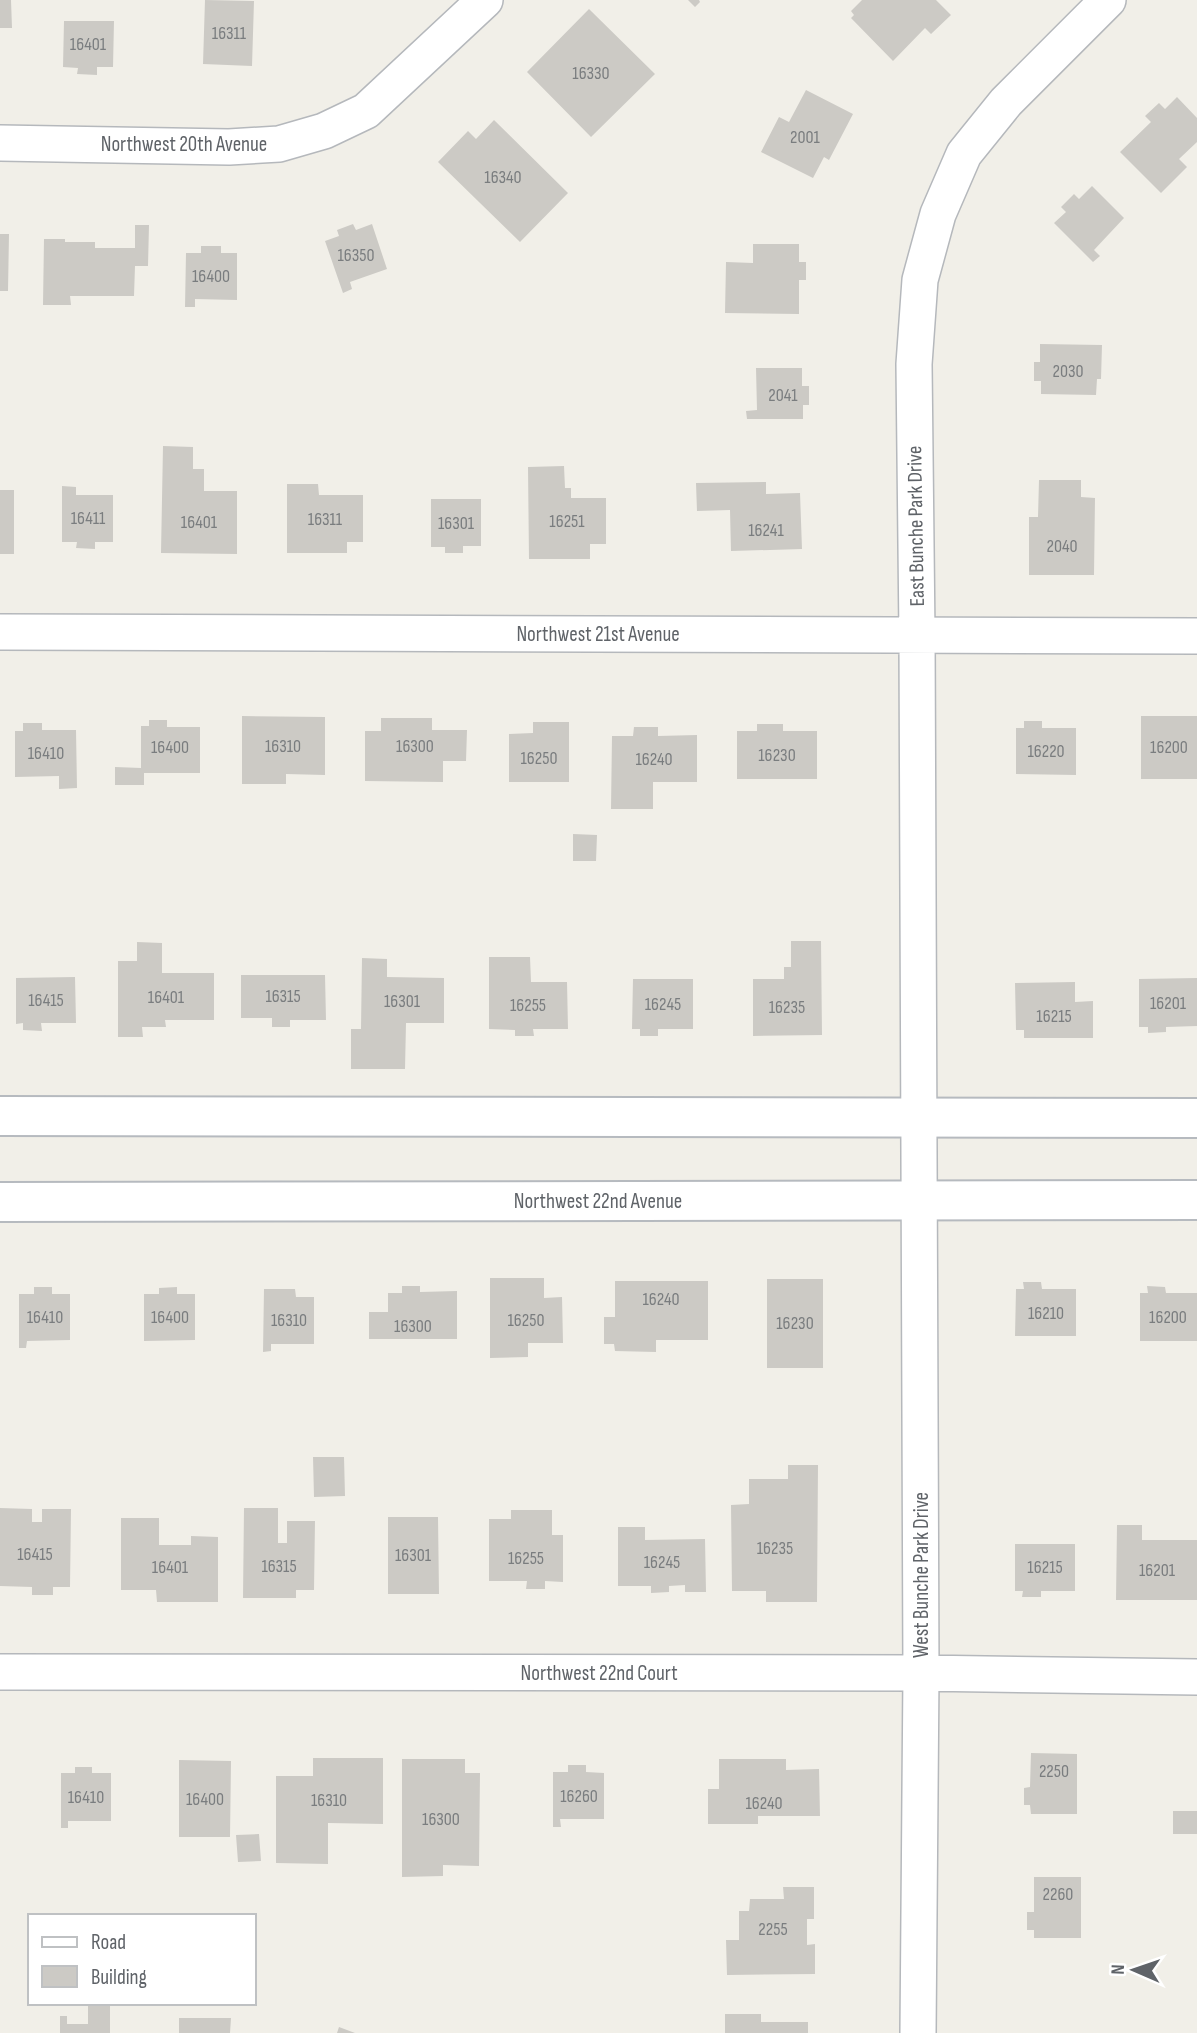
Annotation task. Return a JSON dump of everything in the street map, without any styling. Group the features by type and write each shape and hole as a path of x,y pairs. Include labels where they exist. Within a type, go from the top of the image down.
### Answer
{"main road":[{"path":"0,1116 1197,1118"},
{"name":"Northwest 22nd Avenue","path":"0,1202 1197,1200"}],"street":[{"name":"Northwest 20th Avenue","path":"0,144 229,147 279,144 324,131 366,111 485,0"},
{"name":"East Bunche Park Drive","path":"919,1118 914,364 920,280 938,214 964,154 1006,102 1108,0"},
{"name":"Northwest 21st Avenue","path":"0,632 1197,636"},
{"name":"West Bunche Park Drive","path":"918,2033 921,1673 919,1118"},
{"name":"Northwest 22nd Court","path":"0,1672 921,1673 1197,1677"}],"building":[{"path":"0,0 11,0 12,28 0,28"},
{"path":"205,0 254,1 252,66 203,64"},
{"path":"688,0 699,0 700,2 695,7"},
{"path":"862,0 936,0 951,15 931,34 925,28 893,61 851,18 854,15 851,11"},
{"path":"589,9 655,74 591,137 527,72"},
{"path":"64,21 114,21 113,67 97,67 97,75 77,74 78,68 63,67"},
{"path":"806,90 853,114 829,160 824,157 813,178 761,152 779,117 789,122"},
{"path":"1177,97 1197,118 1197,142 1179,159 1187,167 1161,193 1120,152 1151,122 1145,116 1159,103 1165,109"},
{"path":"494,120 568,193 520,242 438,162 468,131 476,139"},
{"path":"1092,186 1124,218 1094,250 1100,256 1093,262 1054,223 1066,212 1061,207 1074,194 1079,199"},
{"path":"353,224 356,230 372,224 387,269 350,282 352,289 343,293 325,241 339,236 337,230"},
{"path":"135,225 149,225 148,266 135,266 134,296 70,296 71,305 43,305 44,239 95,242 95,248 135,248"},
{"path":"0,234 9,234 8,291 0,291"},
{"path":"753,244 799,244 799,262 806,262 806,280 799,280 799,314 725,313 726,262 753,263"},
{"path":"201,246 221,246 221,253 237,253 237,300 195,299 195,307 185,307 186,253 201,253"},
{"path":"1040,344 1102,345 1101,379 1097,379 1096,395 1041,394 1041,381 1034,381 1034,362 1040,362"},
{"path":"756,368 802,368 802,386 809,386 809,405 803,405 803,419 747,419 746,411 757,410"},
{"path":"163,446 193,447 193,469 204,469 204,491 237,491 237,554 161,553"},
{"path":"564,466 565,488 571,488 571,498 606,498 606,544 590,544 590,559 529,559 528,467"},
{"path":"1039,480 1081,480 1081,497 1095,498 1094,575 1029,575 1029,517 1038,517"},
{"path":"766,482 766,494 800,493 802,549 731,551 730,510 697,511 696,483"},
{"path":"287,484 318,484 319,495 363,495 363,542 347,542 347,553 287,553"},
{"path":"62,486 76,487 76,495 113,495 113,542 95,542 95,549 76,548 77,542 62,542"},
{"path":"0,490 14,490 14,554 0,554"},
{"path":"431,499 481,499 481,546 463,546 463,553 445,553 445,547 431,547"},
{"path":"242,716 325,717 325,775 286,774 286,784 242,784"},
{"path":"1141,716 1197,716 1197,779 1141,779"},
{"path":"381,718 432,718 432,730 467,730 466,761 443,761 443,782 365,781 365,731 381,731"},
{"path":"149,720 167,720 167,727 200,727 200,773 144,773 144,785 115,785 115,767 141,768 141,726 149,726"},
{"path":"1024,721 1042,721 1042,728 1076,728 1076,775 1016,774 1016,728 1024,728"},
{"path":"533,722 569,722 569,782 509,782 509,734 533,733"},
{"path":"23,723 42,723 42,730 76,730 77,788 59,789 59,776 15,777 15,731 23,731"},
{"path":"757,724 783,724 783,731 817,731 817,779 737,779 737,731 757,731"},
{"path":"634,727 658,727 658,736 697,735 697,782 653,782 653,809 611,809 612,736 633,736"},
{"path":"573,834 597,835 596,861 573,861"},
{"path":"791,941 821,941 822,1035 753,1036 753,979 784,979 784,967 791,967"},
{"path":"137,942 162,943 162,973 214,973 214,1020 165,1020 166,1027 142,1027 143,1037 118,1037 118,961 137,961"},
{"path":"489,957 530,957 531,982 567,982 568,1029 533,1029 534,1036 515,1036 515,1030 489,1029"},
{"path":"362,958 387,959 387,977 444,978 444,1023 406,1023 405,1069 351,1069 351,1029 361,1029"},
{"path":"241,975 325,975 326,1020 290,1020 290,1027 272,1027 272,1018 241,1018"},
{"path":"75,977 76,1023 41,1023 42,1031 23,1030 23,1023 16,1024 16,978"},
{"path":"1197,978 1197,1026 1166,1027 1166,1032 1148,1033 1148,1027 1139,1027 1139,979"},
{"path":"633,979 693,979 693,1029 658,1029 658,1036 640,1036 640,1029 632,1029"},
{"path":"1075,982 1075,1002 1093,1001 1093,1038 1024,1038 1024,1030 1016,1030 1015,983"},
{"path":"490,1278 544,1278 544,1298 562,1297 563,1343 528,1343 528,1357 490,1358"},
{"path":"767,1279 823,1279 823,1368 767,1368"},
{"path":"615,1281 708,1281 708,1340 656,1340 656,1352 615,1351 614,1344 604,1344 604,1317 615,1317"},
{"path":"1023,1282 1041,1282 1042,1289 1076,1289 1076,1336 1015,1336 1016,1289 1024,1289"},
{"path":"402,1286 420,1286 420,1292 457,1291 457,1339 369,1339 369,1312 388,1312 388,1293 402,1293"},
{"path":"1147,1286 1165,1287 1166,1293 1197,1293 1197,1341 1140,1341 1140,1293 1148,1293"},
{"path":"34,1287 52,1287 52,1294 70,1294 70,1340 27,1341 26,1348 19,1348 19,1294 34,1294"},
{"path":"177,1287 177,1294 195,1294 195,1340 144,1341 144,1294 159,1294 159,1288"},
{"path":"264,1289 295,1289 296,1297 314,1297 314,1344 271,1344 271,1351 263,1352"},
{"path":"313,1457 344,1457 345,1496 314,1497"},
{"path":"788,1465 818,1465 817,1602 766,1602 766,1591 732,1591 731,1505 749,1504 749,1479 788,1479"},
{"path":"0,1508 32,1509 32,1522 42,1522 42,1509 71,1509 70,1587 53,1587 53,1595 32,1595 32,1587 0,1586"},
{"path":"244,1508 278,1508 278,1543 287,1543 287,1521 315,1521 314,1590 296,1590 296,1598 243,1598"},
{"path":"511,1510 552,1510 552,1535 563,1535 563,1582 545,1581 545,1589 526,1589 527,1581 489,1581 489,1519 511,1519"},
{"path":"388,1517 438,1517 439,1594 388,1594"},
{"path":"121,1518 159,1518 159,1545 191,1545 191,1536 218,1537 218,1602 157,1602 156,1590 121,1590"},
{"path":"1117,1525 1142,1525 1142,1540 1197,1540 1197,1600 1116,1600"},
{"path":"618,1527 645,1527 645,1540 705,1539 706,1592 685,1592 685,1585 669,1586 669,1592 651,1593 651,1586 618,1586"},
{"path":"1015,1544 1075,1544 1075,1591 1041,1591 1041,1597 1022,1597 1023,1591 1015,1591"},
{"path":"1031,1753 1077,1754 1077,1814 1031,1814 1030,1805 1024,1805 1024,1788 1030,1787"},
{"path":"313,1758 383,1758 383,1824 328,1823 328,1864 276,1863 276,1776 313,1776"},
{"path":"402,1759 465,1759 465,1773 480,1773 479,1866 443,1865 443,1876 402,1877"},
{"path":"719,1759 786,1759 786,1770 819,1769 820,1816 758,1816 758,1824 708,1824 708,1789 719,1789"},
{"path":"179,1760 231,1761 230,1837 179,1837"},
{"path":"568,1765 586,1765 586,1772 604,1773 604,1819 560,1819 561,1827 553,1827 553,1772 568,1772"},
{"path":"75,1767 92,1767 92,1773 111,1773 111,1821 68,1821 68,1828 61,1828 61,1773 75,1773"},
{"path":"1173,1811 1197,1811 1197,1834 1173,1834"},
{"path":"259,1834 261,1861 238,1862 236,1835"},
{"path":"1034,1877 1081,1877 1081,1938 1034,1938 1034,1930 1027,1930 1027,1912 1034,1912"},
{"path":"783,1887 814,1887 814,1919 807,1919 807,1945 815,1944 815,1974 727,1975 726,1940 739,1940 739,1911 749,1911 750,1899 784,1899"},
{"path":"88,2005 110,2005 110,2033 60,2033 60,2016 67,2016 67,2024 88,2024"},
{"path":"725,2014 761,2014 761,2022 808,2022 808,2033 725,2033"},
{"path":"179,2018 231,2018 230,2033 179,2033"},
{"path":"339,2027 355,2033 337,2033"}]}
